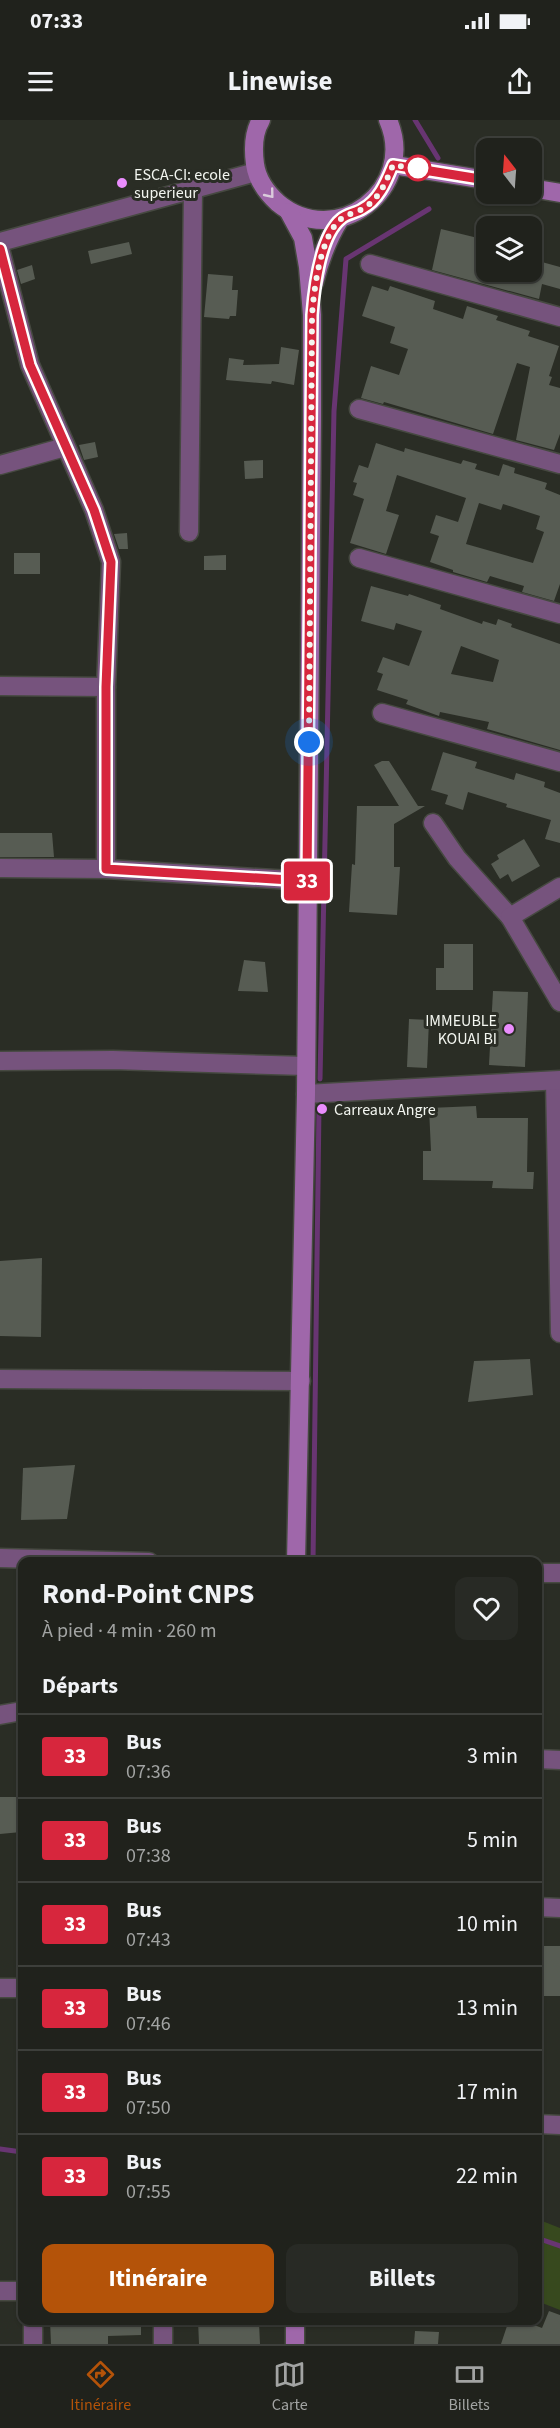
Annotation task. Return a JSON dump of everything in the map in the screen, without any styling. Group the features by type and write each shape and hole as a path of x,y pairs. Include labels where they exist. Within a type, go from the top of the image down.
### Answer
{"street":[{"path":"261,120 257,126 253,149 256,172 269,195 289,212 303,238 312,315"},
{"path":"289,212 314,220 340,219 365,208 383,190 393,165 395,143 388,120"},
{"path":"393,165 476,178"},
{"path":"0,242 256,172"},
{"path":"189,532 193,190"},
{"path":"542,190 560,193"},
{"path":"296,1557 306,1094 312,315 314,284 320,258 328,238 340,219"},
{"path":"0,249 30,365 94,510 111,562 106,687 106,869"},
{"path":"370,264 560,317"},
{"path":"359,408 560,464"},
{"path":"0,465 65,447"},
{"path":"358,558 560,614"},
{"path":"0,686 106,687"},
{"path":"382,713 560,762"},
{"path":"433,823 462,864 510,917 560,1002"},
{"path":"0,868 106,869 307,881"},
{"path":"510,917 560,887"},
{"path":"0,1060 113,1060 305,1066"},
{"path":"306,1094 558,1080 560,1334"},
{"path":"0,1379 301,1381"},
{"path":"0,1558 18,1558"},
{"path":"542,1573 560,1573"},
{"path":"0,1715 18,1712"},
{"path":"542,1759 560,1760"},
{"path":"542,1906 560,1908"},
{"path":"0,1988 18,1988"},
{"path":"542,2124 560,2125"},
{"path":"0,2290 18,2291"},
{"path":"33,2325 33,2344"},
{"path":"163,2325 163,2344"},
{"path":"295,2325 295,2344"}],"green space":[{"path":"542,2221 560,2228 560,2310 542,2303"}],"building":[{"path":"441,229 476,238 476,282 432,270"},
{"path":"129,242 132,254 91,264 88,251"},
{"path":"542,262 560,267 560,289 542,284 539,299 476,282 542,282"},
{"path":"32,265 35,279 21,284 17,270"},
{"path":"208,274 233,276 232,290 238,290 236,316 230,316 229,319 204,317"},
{"path":"372,286 388,291 390,286 435,301 433,309 463,319 467,306 498,316 496,320 530,331 528,336 559,346 549,376 552,377 549,385 560,388 560,434 554,450 516,440 530,367 517,363 493,434 384,402 383,404 361,398 371,366 399,375 408,349 390,343 395,327 362,316"},
{"path":"281,347 299,350 294,385 272,381 271,384 226,380 229,358 244,360 243,365 279,364"},
{"path":"95,442 98,457 84,460 79,445"},
{"path":"376,443 404,452 405,448 461,464 463,460 477,464 475,469 499,476 503,464 515,468 514,473 547,483 545,489 560,495 560,584 554,601 522,592 524,586 490,576 487,582 453,572 453,570 430,562 439,536 430,533 436,515 458,522 466,498 397,475 386,511 399,515 386,554 350,543 364,499 353,495 357,483 353,482 359,465 368,468","holes":["479,503 501,510 503,504 540,516 536,529 544,532 533,563 466,544"]},
{"path":"263,460 263,478 245,479 244,461"},
{"path":"127,533 128,549 119,549 114,534"},
{"path":"14,553 40,553 40,574 14,574"},
{"path":"226,555 226,570 204,570 204,556"},
{"path":"371,586 408,596 409,594 441,605 440,609 482,624 483,621 496,625 498,619 512,624 511,627 560,644 560,750 487,729 489,722 440,712 439,716 406,704 408,700 377,690 383,674 377,672 383,657 409,666 422,631 396,623 394,630 361,621","holes":["461,646 499,660 493,682 451,674"]},
{"path":"443,752 477,762 475,768 514,780 516,773 545,782 544,787 560,793 560,843 545,839 551,820 506,807 507,804 468,792 463,810 445,804 448,795 431,790"},
{"path":"382,761 389,761 418,806 425,806 394,824 394,867 400,867 397,915 349,912 352,864 355,865 357,806 399,806 374,765"},
{"path":"0,833 52,833 54,857 0,857"},
{"path":"524,839 540,866 512,882 508,874 500,879 491,864 499,859 497,855"},
{"path":"444,944 473,944 473,990 436,990 436,968 444,968"},
{"path":"244,960 265,962 268,992 238,991"},
{"name":"IMMEUBLE KOUAI BI","path":"493,991 528,992 525,1067 489,1065"},
{"path":"409,1019 429,1020 427,1068 407,1067"},
{"path":"476,1106 477,1118 528,1118 527,1172 534,1172 533,1189 492,1188 493,1181 423,1180 423,1151 431,1151 429,1108"},
{"path":"42,1258 41,1337 0,1336 0,1261"},
{"path":"530,1359 533,1395 468,1402 474,1361"},
{"path":"75,1465 67,1519 21,1520 23,1468"},
{"path":"0,1797 18,1797 18,1832 0,1834"},
{"path":"542,1946 560,1946 560,1996 542,1996"},
{"path":"549,2311 560,2315 560,2344 501,2344 507,2325 534,2325 542,2328"},
{"path":"50,2325 141,2325 141,2335 108,2336 108,2344 51,2344"},
{"path":"198,2325 259,2325 260,2344 199,2344"},
{"path":"415,2331 439,2332 438,2344 414,2344"}],"waterway":[{"path":"415,120 438,158"},
{"path":"320,1079 334,411 346,259 429,209"},
{"path":"313,1557 319,1107"},
{"path":"0,2149 18,2151"},
{"path":"542,2240 560,2246"}],"bus line":[{"name":"33","path":"0,249 30,365 94,510 111,562 106,687 106,869 307,881 312,315 314,284 320,258 328,238 340,219 365,208 383,190 393,165 476,178"}],"place":[{"name":"ESCA-CI: ecole superieur","path":"122,183"},
{"name":"IMMEUBLE KOUAI BI","path":"509,1029"},
{"name":"Carreaux Angre","path":"322,1109"}],"route":[{"path":"309,742 314,284 320,258 328,238 340,219 365,208 383,190 393,165 426,170 418,168"}]}
